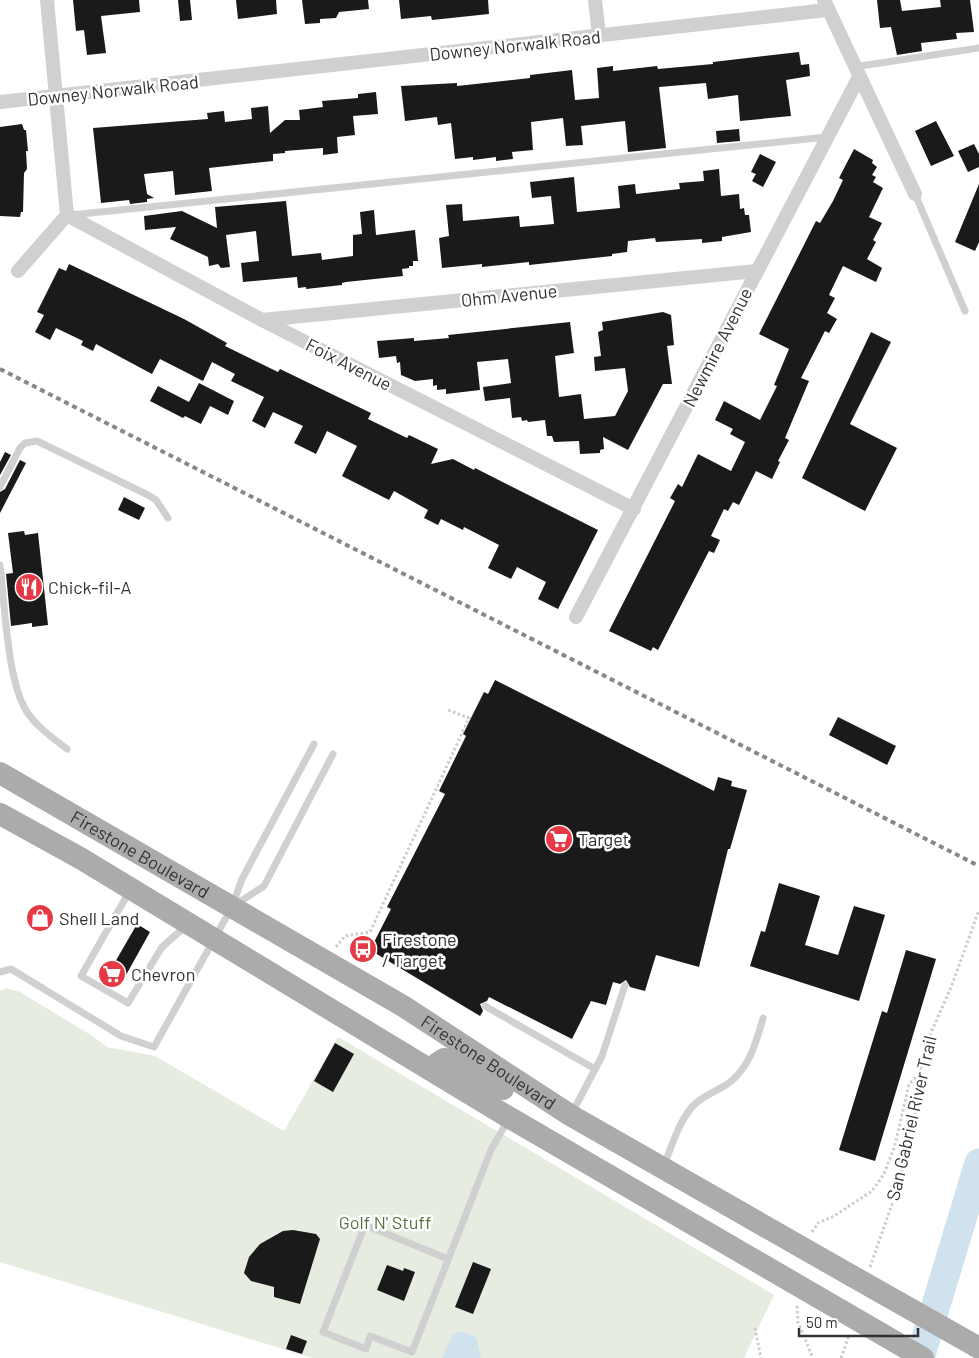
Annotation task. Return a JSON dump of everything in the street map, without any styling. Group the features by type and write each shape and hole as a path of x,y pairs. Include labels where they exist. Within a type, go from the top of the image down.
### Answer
{"main road":[{"name":"Firestone Boulevard","path":"0,773 403,1006 570,1115 803,1247 860,1274 979,1348"},
{"name":"Firestone Boulevard","path":"0,814 130,889 510,1118 802,1288 846,1321 924,1358"},
{"path":"429,1069 444,1059 453,1060 541,1111 570,1115"}],"street":[{"path":"18,271 68,215 47,0"},
{"path":"595,0 599,35"},
{"name":"Downey Norwalk Road","path":"0,102 599,35 825,5 915,194"},
{"name":"Newmire Avenue","path":"576,617 827,137 857,72"},
{"name":"Foix Avenue","path":"68,215 262,320 634,509"},
{"name":"Ohm Avenue","path":"262,320 756,271"}],"lane":[{"path":"857,72 979,48"},
{"path":"68,215 827,137"},
{"path":"915,194 965,312"},
{"path":"0,487 20,448 25,443 37,440 148,495 156,500 168,518"},
{"path":"0,565 16,687 27,713 67,749"},
{"path":"0,972 11,969 121,1036 154,1047 232,907 242,879 314,744"},
{"path":"232,907 264,886 333,754"},
{"path":"130,889 81,976 128,1003 162,947 188,924"},
{"path":"570,1115 602,1056 625,985"},
{"path":"485,1006 595,1069"},
{"path":"663,1167 686,1115 695,1103 727,1084 738,1074 755,1046 763,1018"},
{"path":"448,1259 364,1225 323,1332 366,1348 370,1336 412,1352 491,1150 510,1118"}],"path":[{"path":"325,961 345,936 370,932 469,718 448,710"},
{"name":"San Gabriel River Trail","path":"860,1274 898,1187 918,1102 920,1072 931,1029 952,984 979,910"},
{"path":"803,1247 818,1223 860,1200 872,1191 884,1174 895,1145 909,1084 920,1072"},
{"path":"802,1288 797,1307 798,1322 813,1358"},
{"path":"841,1358 846,1321"},
{"path":"756,1328 761,1358"}],"green space":[{"name":"Golf N' Stuff","path":"6,988 20,992 94,1037 107,1047 155,1056 284,1131 338,1037 774,1295 744,1358 312,1358 0,1262 0,991"}],"water":[{"path":"460,1331 476,1337 481,1358 442,1358 453,1334"}],"building":[{"path":"73,0 139,0 140,12 101,16 106,53 87,55 84,30 76,31"},
{"path":"178,0 190,0 192,20 180,21"},
{"path":"236,0 276,0 277,14 238,19"},
{"path":"302,0 368,0 369,9 339,12 336,18 320,19 320,23 305,24"},
{"path":"399,0 488,0 489,14 432,20 431,16 401,19"},
{"path":"877,0 900,0 902,11 941,7 940,0 970,0 974,32 956,33 957,39 921,43 922,51 897,55 891,27 880,28"},
{"path":"799,52 801,65 809,64 810,76 786,80 791,116 740,121 738,95 708,99 706,83 659,87 666,148 628,152 625,121 581,126 583,145 566,146 563,118 531,122 533,150 512,152 513,159 496,161 496,157 473,160 473,157 455,159 451,123 438,125 437,117 405,121 401,86 457,83 457,86 530,78 530,75 572,70 575,100 599,98 597,68 613,66 613,71 657,66 658,69 713,64 713,62"},
{"path":"376,92 378,114 353,116 355,135 337,137 338,153 323,155 323,148 285,151 285,153 273,154 273,161 209,168 212,191 175,195 173,171 144,174 147,194 154,198 147,199 147,202 130,204 129,200 101,203 93,128 208,119 207,113 224,111 225,122 252,119 251,108 268,106 270,133 285,120 300,120 299,110 323,107 322,101 358,98 358,94"},
{"path":"936,121 954,156 931,166 915,131"},
{"path":"22,124 24,130 26,130 28,151 26,151 27,169 24,173 23,212 21,212 20,217 0,216 0,127"},
{"path":"739,129 740,141 717,143 716,131"},
{"path":"974,144 979,154 979,167 968,172 958,151"},
{"path":"854,149 873,160 872,163 877,167 872,175 876,177 873,182 883,188 869,217 882,223 873,240 876,242 867,259 882,268 876,282 843,266 829,295 835,298 827,313 837,319 829,333 825,331 801,378 809,381 785,438 789,440 778,461 780,462 772,479 756,471 739,505 733,502 728,511 724,509 711,536 720,540 714,553 709,551 658,650 653,647 651,651 609,631 675,501 670,498 678,484 682,487 698,454 731,471 745,442 730,434 733,429 715,420 724,401 760,420 777,386 774,385 789,349 759,334 816,221 820,223 833,201 843,180 839,178"},
{"path":"760,154 776,162 763,187 752,181 756,174 751,172"},
{"path":"719,169 721,196 739,194 740,209 744,208 745,215 749,215 751,232 722,237 722,241 702,243 702,239 656,242 655,238 628,241 627,252 612,254 612,256 529,265 529,262 482,267 482,264 442,268 439,238 449,236 446,205 462,204 463,221 519,216 520,227 554,224 551,196 532,198 530,182 574,177 577,212 620,208 618,186 635,184 636,194 680,189 679,183 704,181 703,171"},
{"path":"979,184 979,242 975,251 955,242"},
{"path":"286,201 292,256 321,253 322,260 353,256 353,235 362,234 360,212 374,210 376,235 415,230 418,261 413,261 413,266 409,266 409,268 402,269 403,276 346,282 342,283 342,285 306,289 306,287 298,288 297,277 243,282 241,263 259,261 256,231 226,235 230,267 221,268 218,264 209,266 208,257 170,239 176,227 145,230 144,216 182,211 217,228 215,207"},
{"path":"69,264 184,319 227,343 225,346 278,372 280,369 371,413 368,419 407,438 409,435 438,449 431,464 453,459 474,470 475,468 598,530 558,609 538,599 546,582 517,567 511,579 488,568 499,545 464,527 463,530 441,519 438,525 424,518 428,510 394,491 389,500 342,476 357,446 327,431 316,454 294,443 303,426 273,412 265,428 252,421 264,397 231,381 235,374 212,362 203,381 160,359 152,374 96,344 93,351 81,345 83,341 56,328 50,340 35,332 44,315 37,312 59,268 66,271"},
{"path":"663,312 671,315 674,345 667,346 672,384 663,384 628,450 603,437 604,449 600,450 600,453 580,454 579,441 554,442 552,436 547,436 545,420 528,422 527,420 522,421 521,417 512,418 510,398 485,401 483,387 511,383 508,359 477,362 480,390 446,394 446,389 437,390 437,385 433,386 433,379 415,381 401,375 400,362 397,363 396,356 379,358 377,341 414,338 414,341 449,338 448,335 570,322 574,353 555,356 559,397 581,394 584,419 615,416 628,391 625,368 595,371 594,357 601,356 598,332 603,330 602,322"},
{"path":"871,332 891,342 850,424 897,448 865,511 802,478"},
{"path":"199,383 234,401 228,415 210,406 201,424 185,416 183,418 150,401 158,386 189,402"},
{"path":"5,452 11,455 0,475 0,462"},
{"path":"20,460 26,463 0,513 0,492 5,489"},
{"path":"124,497 145,508 139,520 118,510"},
{"name":"Chick-fil-A","path":"24,531 25,535 38,533 48,625 32,627 32,623 11,626 6,574 13,573 8,533"},
{"name":"Target","path":"495,680 714,791 718,777 732,781 731,786 747,790 730,849 728,849 699,967 656,955 645,991 630,987 626,980 620,984 613,982 606,1005 591,1001 572,1039 489,997 487,1001 480,1004 483,1011 480,1016 370,950 391,909 387,907 445,794 439,791 466,736 463,734 484,692 488,694"},
{"path":"838,717 896,746 887,765 829,735"},
{"path":"779,883 820,896 805,945 838,955 854,906 885,915 859,1001 750,966 761,931 765,932"},
{"name":"Chevron","path":"137,924 150,932 121,984 107,976"},
{"path":"906,950 936,959 875,1161 839,1150 882,1011 887,1013"},
{"path":"335,1043 354,1054 333,1092 314,1081"},
{"path":"293,1230 316,1234 320,1239 300,1304 274,1297 274,1287 251,1281 244,1273 249,1257 260,1244 283,1231"},
{"path":"473,1262 491,1269 473,1314 455,1307"},
{"path":"387,1265 403,1271 404,1268 415,1272 404,1301 377,1290"},
{"path":"291,1335 307,1341 302,1354 286,1349"}],"waterway":[{"path":"920,1358 979,1163"}],"railway":[{"path":"0,369 979,866"}],"place":[{"name":"Chick-fil-A","path":"29,587"},
{"name":"Target","path":"559,839"},
{"name":"Shell Land","path":"40,918"},
{"name":"Firestone / Target","path":"363,949"},
{"name":"Chevron","path":"112,974"}]}
